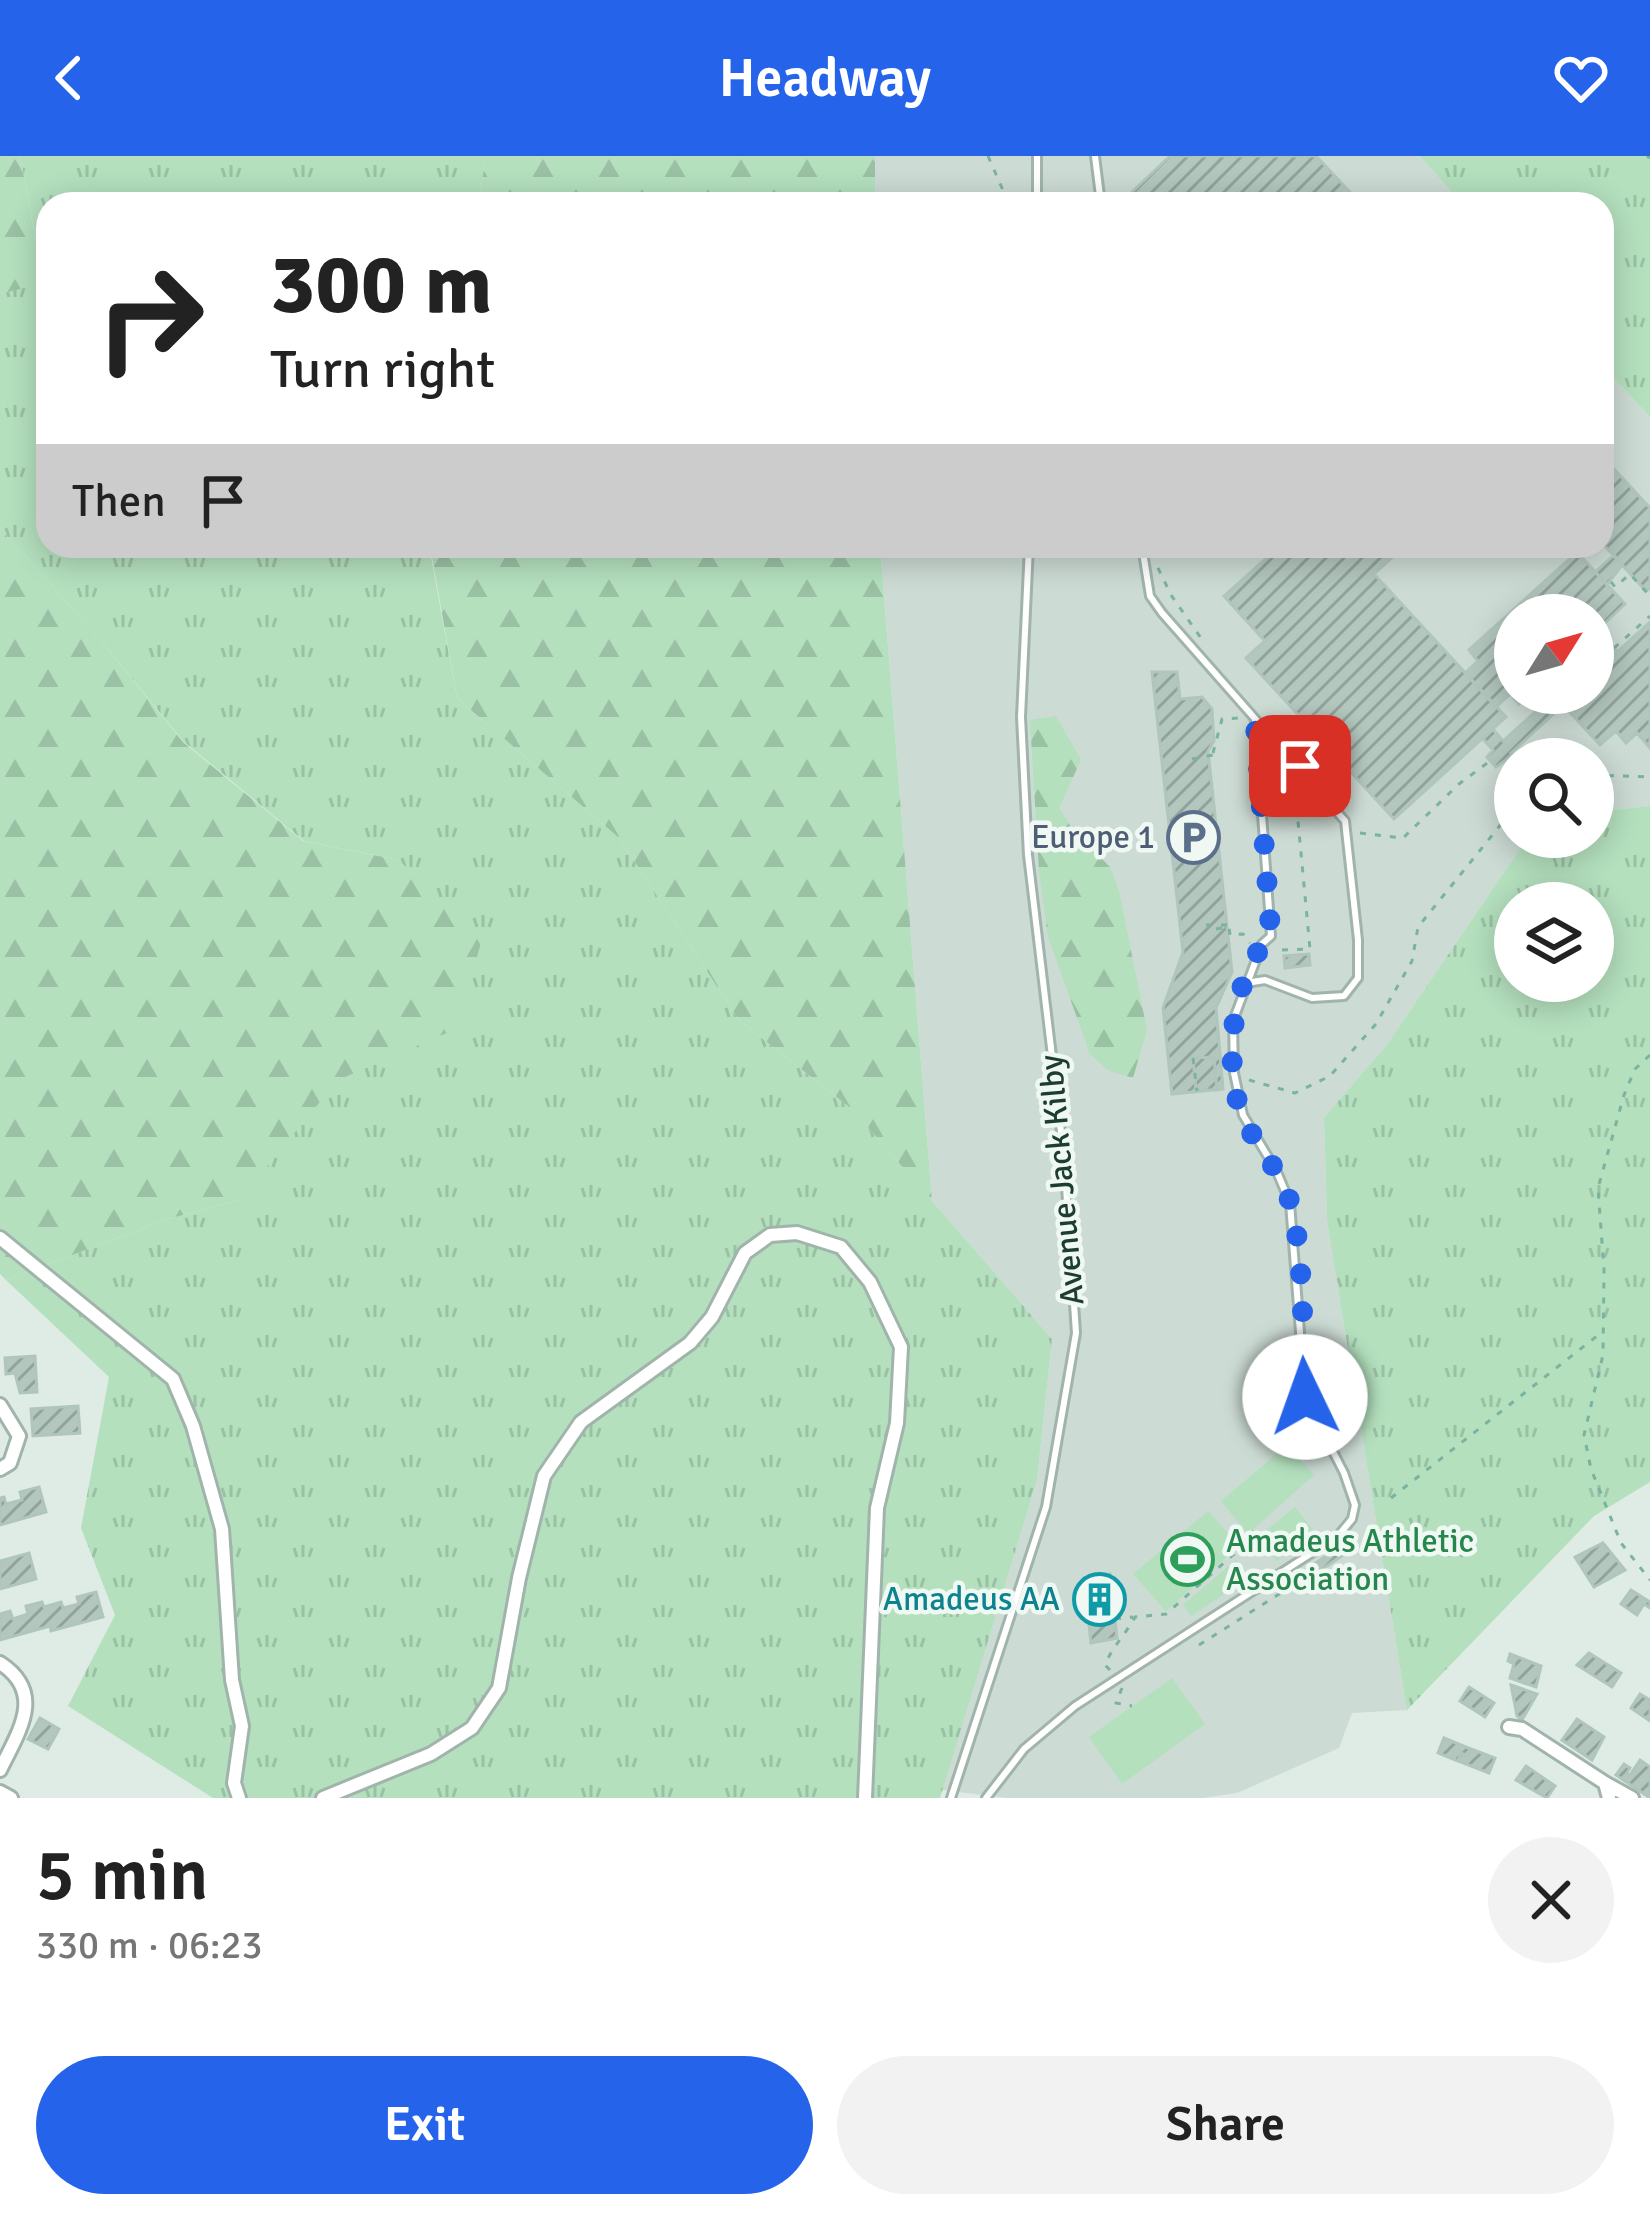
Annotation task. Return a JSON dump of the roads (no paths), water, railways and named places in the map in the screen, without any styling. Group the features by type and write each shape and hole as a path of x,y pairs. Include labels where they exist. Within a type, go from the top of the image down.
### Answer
{"street":[{"path":"323,1798 355,1792 472,1728 499,1688 544,1476 580,1422 690,1343 712,1317 745,1253 770,1235 797,1233 841,1247 870,1282 901,1347 897,1423 877,1508 866,1798"},
{"path":"0,1238 172,1379 193,1426 223,1529 232,1679 242,1726 234,1783 239,1798"},
{"path":"0,1405 19,1436 10,1463 0,1469"},
{"path":"0,1663 15,1672 28,1700 22,1726 0,1770"},
{"path":"1509,1726 1522,1729 1632,1798"},
{"path":"1604,1783 1609,1798"},
{"path":"0,1792 11,1798"}],"lane":[{"path":"1037,156 1037,192"},
{"path":"1095,156 1101,192"},
{"name":"Avenue Jack Kilby","path":"951,1798 1046,1507 1076,1333 1064,1157 1028,855 1021,717 1028,558"},
{"path":"1144,558 1150,596 1251,720 1346,820 1358,978 1344,996 1312,998 1265,980 1246,982"},
{"path":"986,1798 1024,1749 1075,1706 1338,1536 1352,1519 1355,1504 1346,1478 1305,1397 1291,1203 1243,1115 1234,1073 1233,1021 1262,944 1271,936 1251,720"}],"place":[{"name":"Europe 1","path":"1194,837"},
{"name":"Amadeus Athletic Association","path":"1187,1560"},
{"name":"Amadeus AA","path":"1099,1599"}]}
